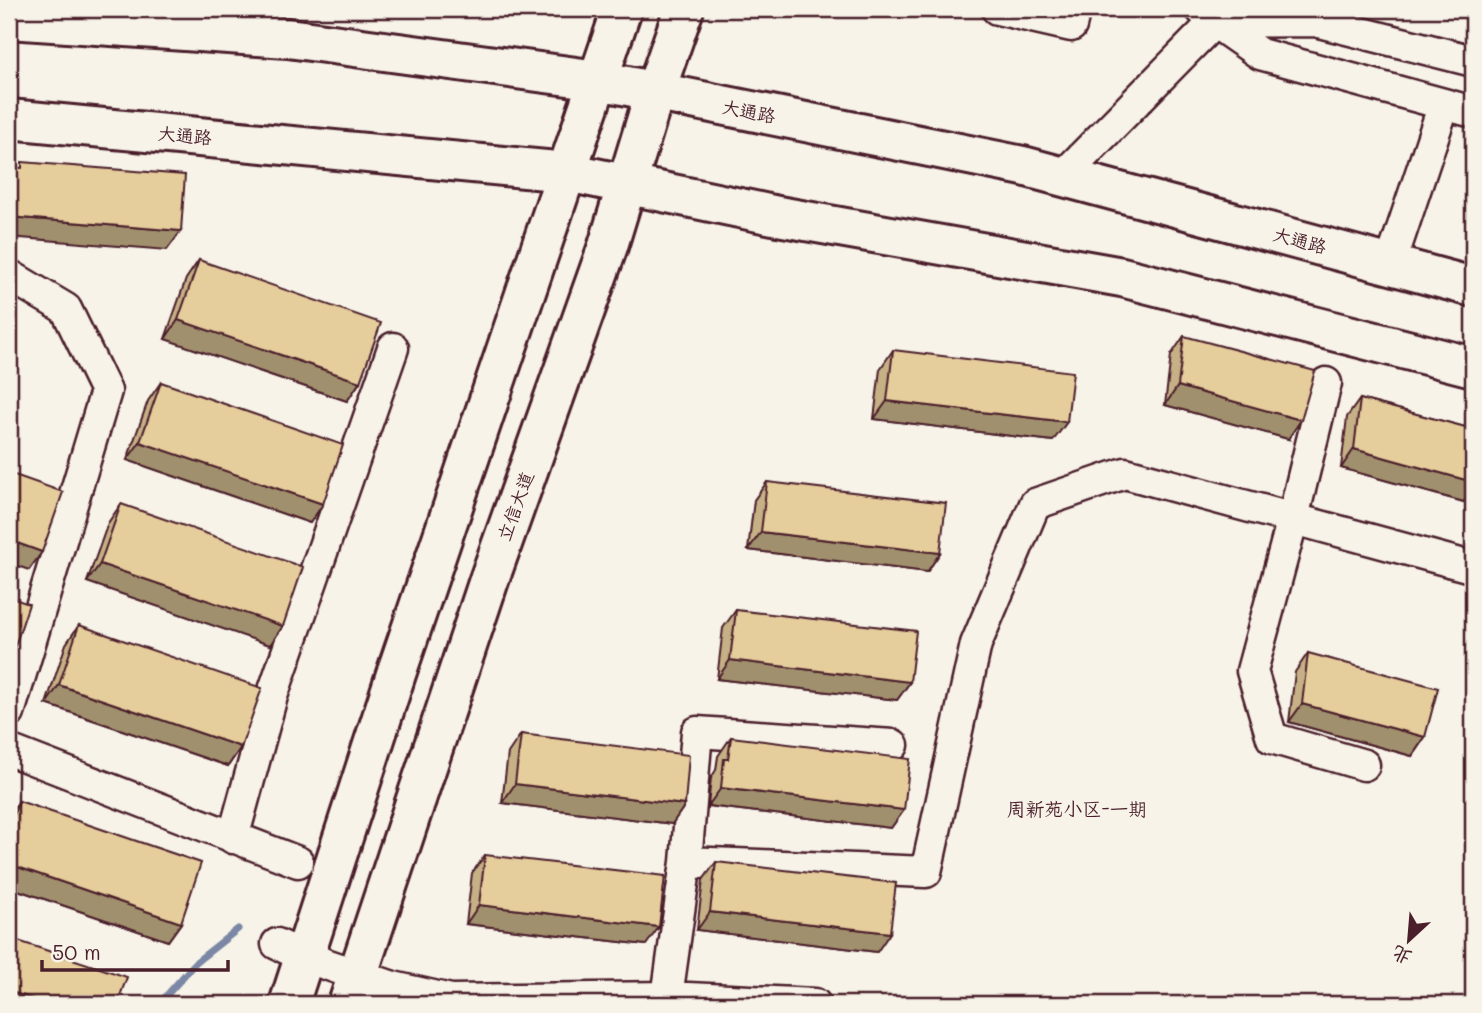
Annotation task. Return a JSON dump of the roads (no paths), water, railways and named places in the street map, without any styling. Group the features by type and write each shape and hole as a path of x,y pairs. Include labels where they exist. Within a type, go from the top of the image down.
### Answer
{"street":[{"path":"289,1004 291,951 396,674 622,9"},
{"name":"立信大道","path":"352,990 488,583 608,246 655,92 684,9"},
{"path":"1002,9 1071,26 1075,9"},
{"path":"1214,13 1315,21 1473,61"},
{"path":"1214,13 1259,54 1473,112"},
{"path":"1063,176 1214,13"},
{"name":"大通路","path":"9,19 288,38 598,80 1023,166 1473,287"},
{"path":"1390,265 1444,104"},
{"name":"大通路","path":"9,119 567,172 778,216 1122,277 1473,367"},
{"path":"9,275 66,309 106,391 9,713"},
{"path":"233,838 272,696 393,348"},
{"path":"1326,383 1252,671 1272,738 1364,765"},
{"path":"686,863 926,872 976,644 1035,504 1125,472 1471,567"},
{"path":"667,1001 686,863 697,732 893,746"},
{"path":"9,750 299,863"},
{"path":"291,951 352,990 393,987 452,1000 815,1004"}],"waterway":[{"path":"159,1004 196,962 238,929"}],"district":[{"name":"周新苑小区-一期","path":"1077,808"}]}
